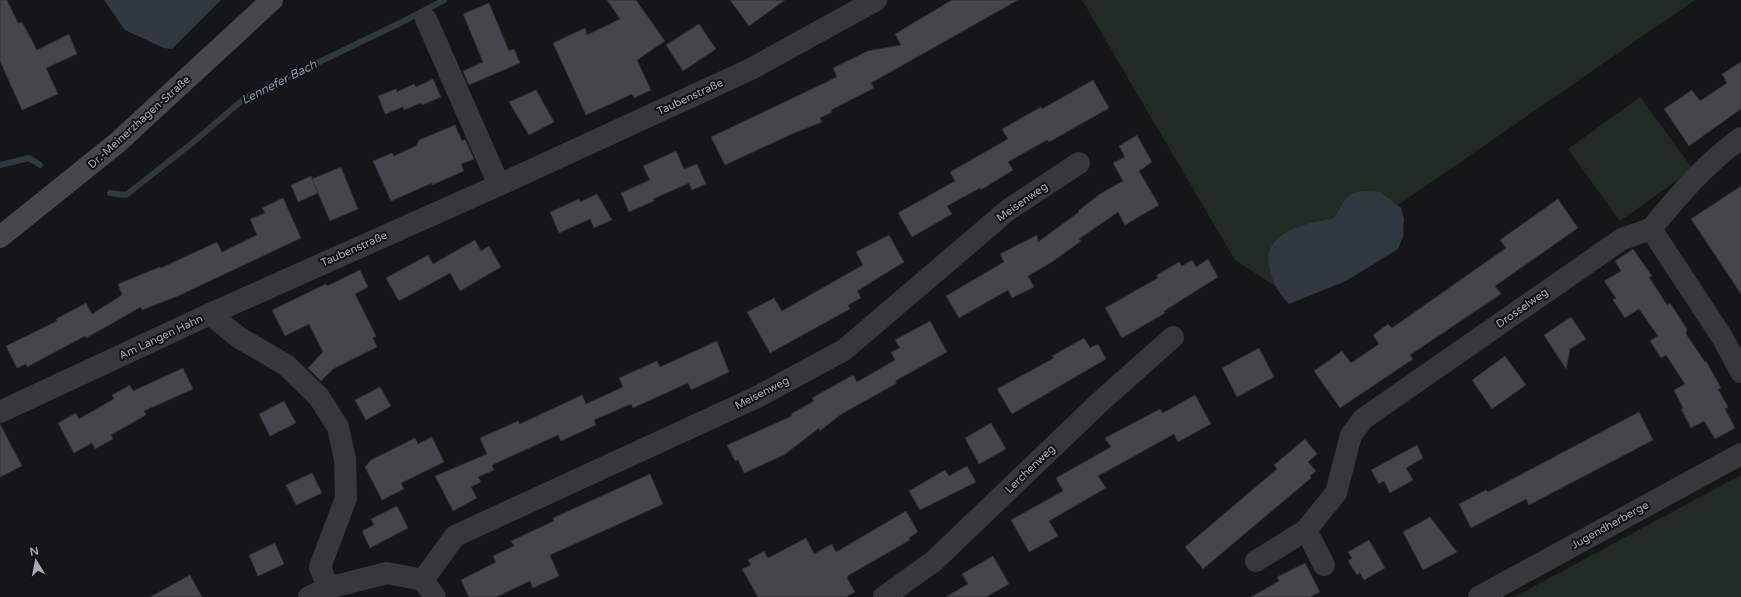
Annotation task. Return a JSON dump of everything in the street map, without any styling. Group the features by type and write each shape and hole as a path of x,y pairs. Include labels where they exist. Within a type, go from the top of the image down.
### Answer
{"main road":[{"name":"Dr.-Meinerzhagen-Straße","path":"0,237 117,143 272,0"}],"street":[{"name":"Taubenstraße","path":"210,314 499,185 751,69 876,0"},
{"path":"426,19 499,185"},
{"path":"1741,138 1728,148 1680,193 1651,229 1722,337 1741,372"},
{"name":"Meisenweg","path":"429,589 455,536 757,396 844,350 1008,210 1079,163"},
{"name":"Drosselweg","path":"1256,561 1306,530 1336,493 1351,435 1363,419 1622,239 1651,229"},
{"name":"Am Langen Hahn","path":"0,412 210,314 238,337 286,365 319,397 338,427 345,458 346,498 320,567 328,588"},
{"name":"Lerchenweg","path":"884,597 934,561 1094,408 1173,337"},
{"name":"Jugendherberge","path":"1479,597 1741,454"},
{"path":"1306,530 1324,566"},
{"path":"308,597 328,588 387,573 429,589"}],"shaded area":[{"path":"104,0 221,0 172,49 164,48 125,30"},
{"path":"1082,0 1695,0 1278,288 1235,260"},
{"path":"1640,97 1693,169 1620,221 1568,149"},
{"path":"1364,191 1380,192 1401,208 1404,219 1403,237 1398,249 1346,281 1289,304 1277,288 1270,270 1268,254 1273,244 1288,232 1306,224 1334,218 1348,196"},
{"path":"1741,475 1741,597 1514,597"}],"building":[{"path":"0,0 7,0 18,23 22,22 37,50 69,34 77,54 46,68 58,94 22,110 0,61"},
{"path":"607,0 636,0 665,41 637,60 651,90 634,98 632,94 586,115 553,43 585,28 587,35 620,19"},
{"path":"730,0 785,0 749,26"},
{"path":"952,0 1018,0 871,83 874,88 831,110 832,112 820,118 822,122 794,133 725,165 711,137 837,77 833,68 868,51 901,45 895,34"},
{"path":"489,3 509,51 514,49 520,63 469,85 463,71 483,62 463,14"},
{"path":"699,24 716,49 683,71 666,45"},
{"path":"1741,62 1741,109 1689,146 1664,109 1692,90 1700,101 1727,83 1722,74"},
{"path":"433,79 441,97 422,105 421,103 404,110 403,107 385,114 378,96 396,89 397,92 414,84 416,87"},
{"path":"1093,80 1109,108 1049,142 1047,140 1008,162 1013,170 981,190 980,188 947,206 952,214 912,237 898,213 955,181 950,172 1008,139 1002,129 1041,107 1042,109"},
{"path":"536,90 554,122 529,135 509,102"},
{"path":"455,125 462,141 465,139 474,159 461,164 464,171 391,201 373,161 392,153 394,156 416,146 419,140"},
{"path":"1137,135 1152,162 1139,171 1159,205 1125,225 1118,212 1079,239 1081,241 1052,262 1028,276 1034,287 1012,298 1008,290 959,318 946,296 1004,262 1000,254 1037,235 1038,242 1079,212 1078,211 1100,194 1123,181 1113,163 1125,157 1119,146"},
{"path":"676,151 684,169 697,164 706,184 692,190 689,183 653,199 654,201 629,212 621,193 650,180 643,166"},
{"path":"341,167 358,209 330,221 312,179"},
{"path":"311,176 318,193 298,202 291,185"},
{"path":"1741,186 1741,294 1691,219"},
{"path":"597,194 612,220 594,228 590,219 559,233 550,212 579,199 580,202"},
{"path":"283,198 301,238 178,296 142,310 141,307 86,338 85,336 27,367 26,364 17,368 6,346 57,321 56,319 86,303 92,314 122,295 118,284 160,267 161,268 217,242 222,252 257,235 250,219 265,213 262,208"},
{"path":"1558,199 1578,228 1495,286 1501,294 1410,355 1413,359 1340,408 1314,371 1342,351 1351,363 1379,344 1373,335 1388,324 1392,328 1506,248 1500,240"},
{"path":"889,235 904,262 857,291 861,298 848,305 850,309 770,353 747,312 774,298 782,311 863,265 856,252"},
{"path":"475,240 481,251 489,246 501,267 460,291 450,273 399,301 386,278 428,255 433,264"},
{"path":"1633,249 1652,276 1649,277 1667,305 1670,303 1687,329 1686,334 1705,362 1706,361 1721,388 1718,389 1728,407 1725,409 1735,428 1715,439 1704,421 1691,428 1681,409 1683,408 1674,390 1685,384 1666,355 1661,358 1650,341 1658,336 1639,309 1625,318 1613,300 1616,298 1604,281 1621,271 1615,261"},
{"path":"1208,259 1218,277 1164,311 1165,313 1122,338 1105,308 1158,278 1157,275 1179,262 1182,266 1192,260 1196,267"},
{"path":"360,270 368,287 355,294 376,336 373,338 377,347 333,369 321,381 308,368 323,352 309,324 285,336 272,310 326,284 327,286"},
{"path":"1571,317 1586,339 1570,349 1566,369 1544,335"},
{"path":"930,321 947,352 895,381 897,383 840,415 820,431 819,428 784,455 744,473 738,460 735,461 727,445 792,416 791,414 814,401 812,398 853,375 857,382 895,360 891,352 900,348 895,340"},
{"path":"1084,338 1090,348 1098,344 1106,359 1012,414 997,389 1054,358 1052,356"},
{"path":"717,341 729,372 691,390 688,383 633,408 631,404 594,420 596,425 561,441 558,435 492,465 494,470 478,477 481,482 471,487 477,498 453,511 435,476 487,454 480,438 518,421 520,424 582,395 586,404 623,387 619,378 657,361 660,367"},
{"path":"1259,348 1274,377 1237,397 1222,368"},
{"path":"1505,356 1526,385 1492,409 1472,380"},
{"path":"183,368 193,389 144,411 146,415 111,435 113,439 95,449 92,443 74,453 58,423 76,413 79,419 114,399 112,395 130,385 133,391"},
{"path":"380,387 391,406 366,420 355,400"},
{"path":"1195,395 1211,424 1178,442 1174,434 1098,476 1106,488 1049,521 1058,536 1029,552 1011,520 1063,491 1056,478 1111,447 1105,438 1160,409 1163,413"},
{"path":"284,401 296,423 270,436 259,414"},
{"path":"1639,412 1653,440 1529,505 1526,499 1471,528 1459,504 1486,490 1488,492"},
{"path":"991,423 1006,449 979,464 965,438"},
{"path":"0,424 22,466 0,477"},
{"path":"432,437 444,462 401,483 404,489 382,500 365,467 371,460 415,438 418,444"},
{"path":"1305,439 1317,454 1308,462 1316,471 1310,476 1311,478 1203,569 1185,547 1277,469 1274,465"},
{"path":"1417,445 1423,458 1406,468 1413,480 1390,493 1384,481 1379,484 1371,470"},
{"path":"967,466 976,482 920,510 909,491 945,470 949,476"},
{"path":"312,473 322,493 296,505 286,485"},
{"path":"650,474 663,504 550,555 559,576 533,588 530,581 496,597 469,597 461,580 496,562 493,556 514,546 511,541 554,521 553,518"},
{"path":"397,506 408,528 370,548 362,531 374,525 371,519"},
{"path":"906,511 918,532 909,538 910,540 849,575 847,578 855,592 846,597 758,597 742,569 751,565 748,560 764,551 768,558 806,538 814,554 832,544 836,552"},
{"path":"1430,517 1457,552 1423,570 1403,532"},
{"path":"1369,540 1385,568 1364,580 1360,573 1357,575 1348,561 1352,558 1348,552"},
{"path":"275,543 284,564 258,576 249,555"},
{"path":"993,556 1009,584 986,597 946,597 968,584 962,574"},
{"path":"1305,563 1320,592 1310,597 1251,597 1279,581 1277,577"},
{"path":"190,575 202,597 150,597"}],"waterway":[{"name":"Lennefer Bach","path":"110,193 126,195 191,144 245,98 444,0"},
{"name":"Lennefer Bach","path":"0,165 29,158 40,165"}]}
